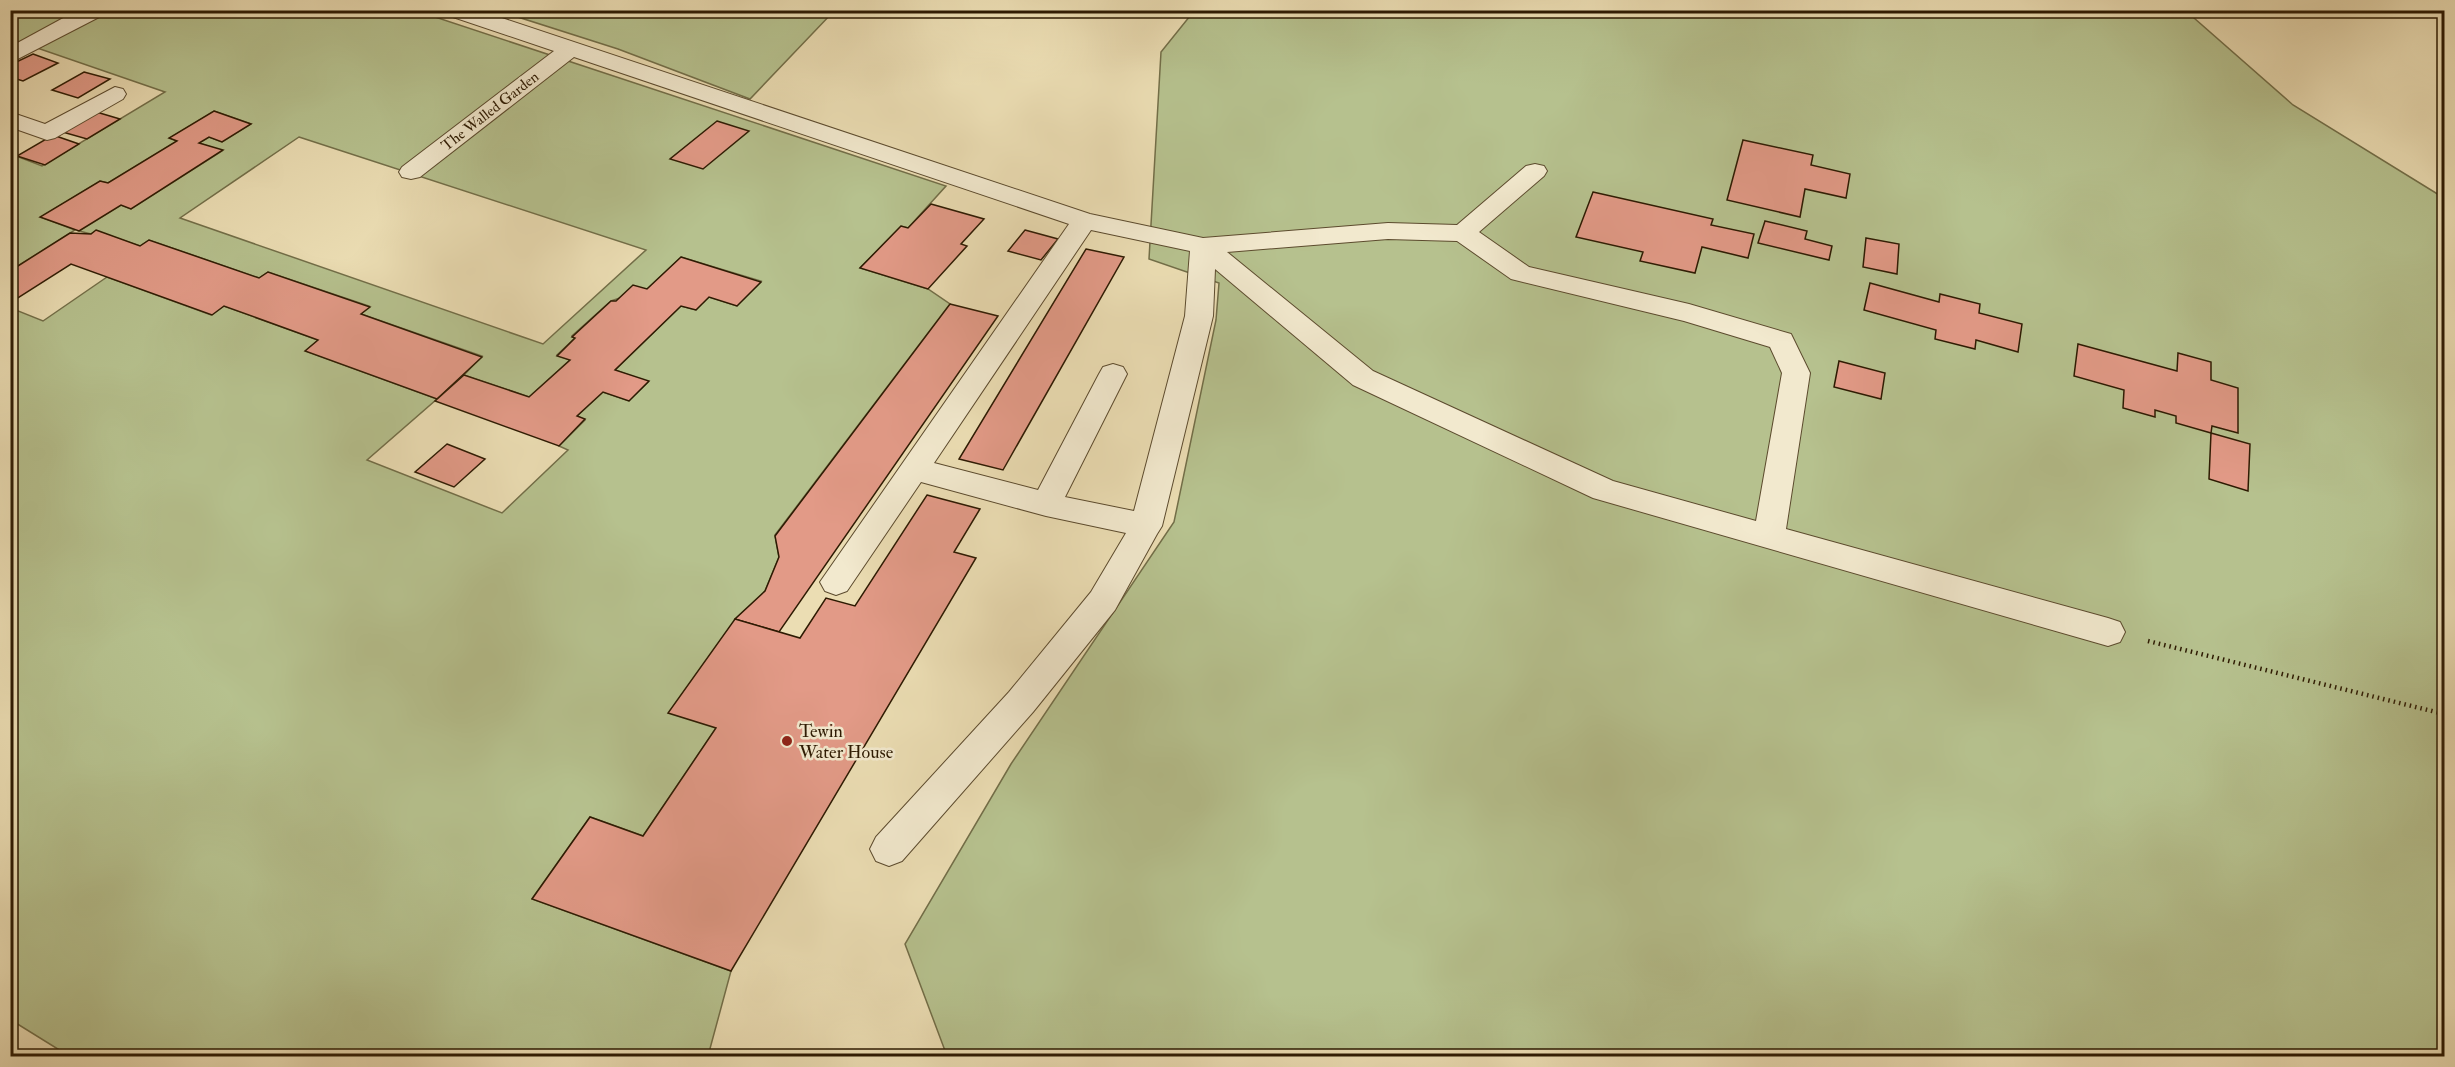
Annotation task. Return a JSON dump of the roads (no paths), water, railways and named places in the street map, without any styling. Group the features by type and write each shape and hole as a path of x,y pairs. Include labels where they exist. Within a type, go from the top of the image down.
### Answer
{"lane":[{"path":"10,56 95,10"},
{"path":"455,10 1084,221 1203,246 1388,231 1463,233 1520,273 1689,313 1781,341 1796,373 1769,536"},
{"name":"The Walled Garden","path":"411,172 569,50"},
{"path":"10,119 47,133 116,94"},
{"path":"1463,233 1535,171"},
{"path":"836,582 1084,221"},
{"path":"889,849 1021,702 1103,601 1146,526 1199,316 1203,246"},
{"path":"1203,246 1363,378 1604,490 2108,632"},
{"path":"1046,504 1113,374"},
{"path":"914,469 1046,504 1146,526"}],"place":[{"name":"Tewin Water House","path":"787,741"}]}
